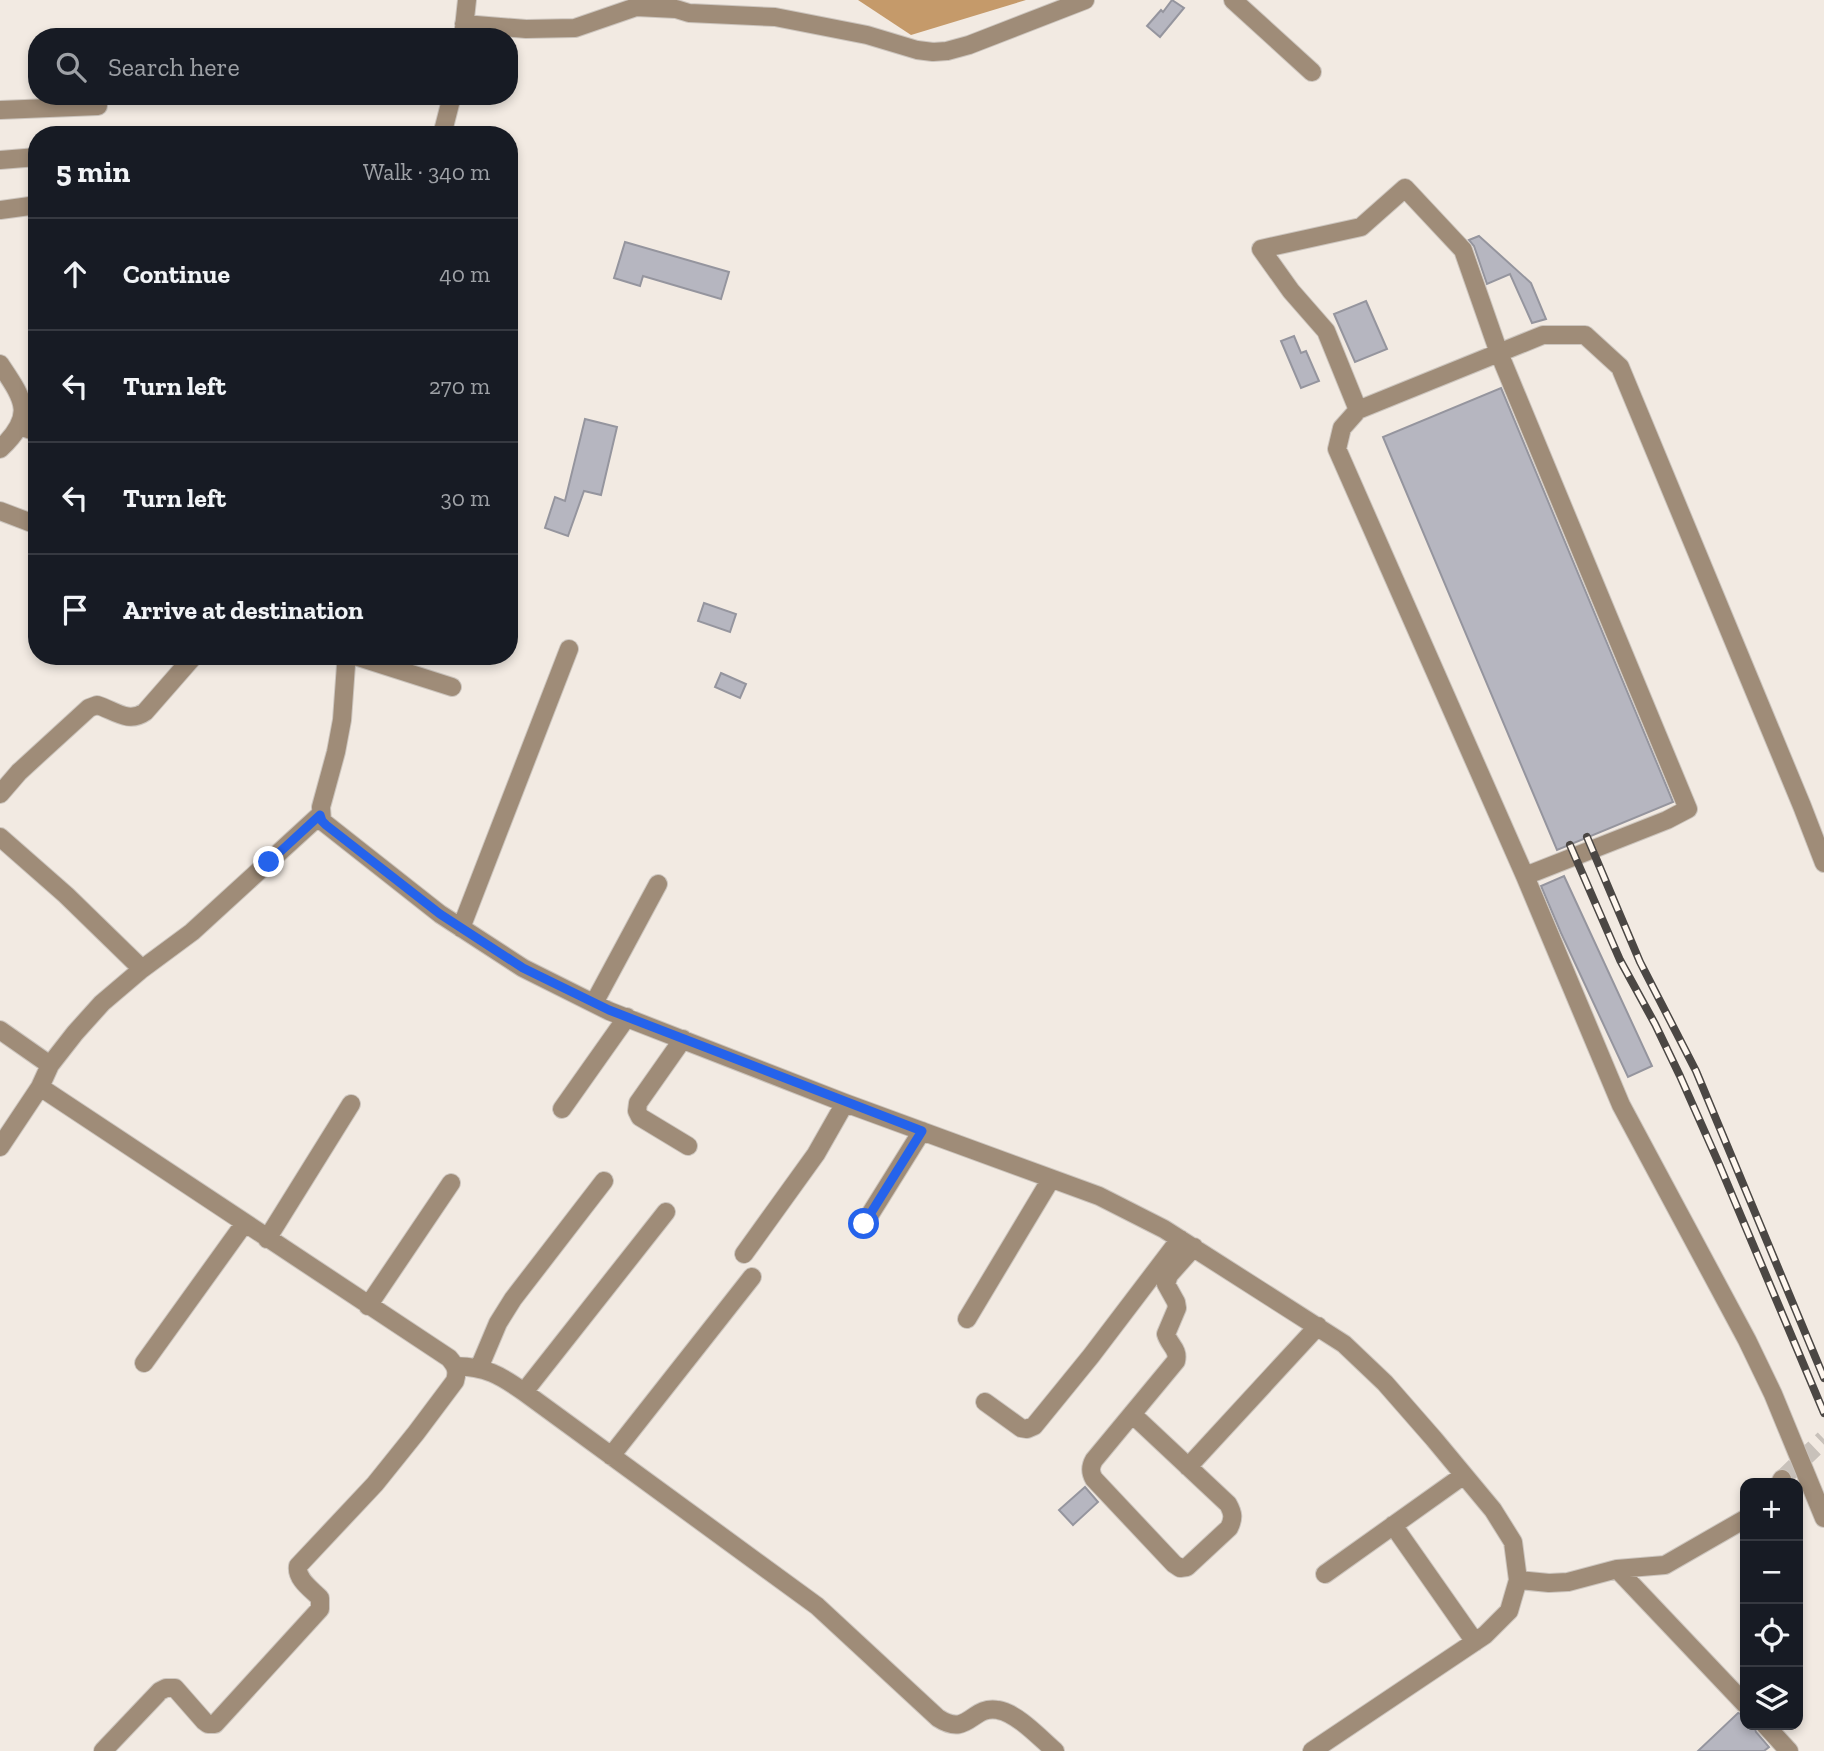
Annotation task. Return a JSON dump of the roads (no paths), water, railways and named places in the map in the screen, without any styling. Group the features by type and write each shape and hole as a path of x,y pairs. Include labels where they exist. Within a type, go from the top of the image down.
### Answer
{"street":[{"path":"464,28 467,0"},
{"path":"518,29 575,28 636,7 676,9 689,13 775,17 867,35 933,52 969,45 1086,0"},
{"path":"1233,0 1312,72"},
{"path":"444,126 450,105"},
{"path":"0,110 98,106"},
{"path":"0,160 28,158"},
{"path":"1358,410 1326,331 1291,291 1261,249 1361,227 1405,188 1463,250 1499,353 1688,809 1667,820 1525,876"},
{"path":"0,210 28,206"},
{"path":"1824,863 1620,367 1585,335 1543,335 1358,410 1342,428 1337,449 1525,876 1621,1105 1752,1351 1773,1394 1824,1518"},
{"path":"0,363 22,399 23,414 12,438 0,449"},
{"path":"19,426 28,429"},
{"path":"0,511 28,522"},
{"path":"461,928 569,649"},
{"path":"0,794 19,772 89,708 97,705 125,717 138,717 186,665"},
{"path":"346,665 342,720 337,752 321,807 322,821 440,914 523,968 626,1017 845,1103 1098,1196 1164,1229 1318,1326 1344,1344 1385,1383 1493,1510 1513,1542 1518,1580 1509,1611 1485,1635 1312,1751"},
{"path":"383,665 452,687"},
{"path":"0,1147 40,1087 50,1065 102,1003 192,932 320,815"},
{"path":"0,837 66,895 142,969"},
{"path":"594,1003 658,884"},
{"path":"562,1109 626,1017"},
{"path":"0,1030 50,1065"},
{"path":"683,1039 638,1103 637,1111 640,1117 688,1146"},
{"path":"40,1087 449,1358 456,1366 457,1374 455,1381 375,1484 298,1566 299,1577 320,1598 320,1609 215,1724 204,1721 175,1689 166,1688 160,1690 103,1751"},
{"path":"744,1254 816,1154 845,1103"},
{"path":"267,1239 351,1104"},
{"path":"864,1224 922,1131"},
{"path":"967,1319 1051,1179"},
{"path":"479,1368 498,1323 513,1299 604,1181"},
{"path":"368,1306 451,1183"},
{"path":"524,1392 666,1212"},
{"path":"145,1363 244,1224"},
{"path":"985,1402 1021,1428 1034,1426 1187,1243"},
{"path":"1132,1414 1228,1504 1233,1512 1233,1520 1228,1528 1187,1567 1174,1564 1091,1474 1091,1466 1094,1460 1132,1414 1176,1361 1176,1349 1166,1334 1177,1308 1166,1284 1187,1243"},
{"path":"611,1456 752,1277"},
{"path":"1188,1467 1318,1326"},
{"path":"456,1366 479,1368 500,1375 524,1392 817,1606 938,1718 955,1725 964,1723 982,1711 995,1709 1008,1713 1055,1751"},
{"path":"1325,1574 1464,1475"},
{"path":"1518,1580 1549,1583 1617,1569 1665,1565 1740,1522"},
{"path":"1393,1525 1475,1642"},
{"path":"1617,1569 1740,1699"},
{"path":"1770,1730 1790,1751"}],"tunnel":[{"path":"1783,1478 1824,1439"}],"railway":[{"path":"1587,837 1640,962 1696,1071 1824,1378"},
{"path":"1570,845 1620,960 1680,1076 1824,1413"}]}
